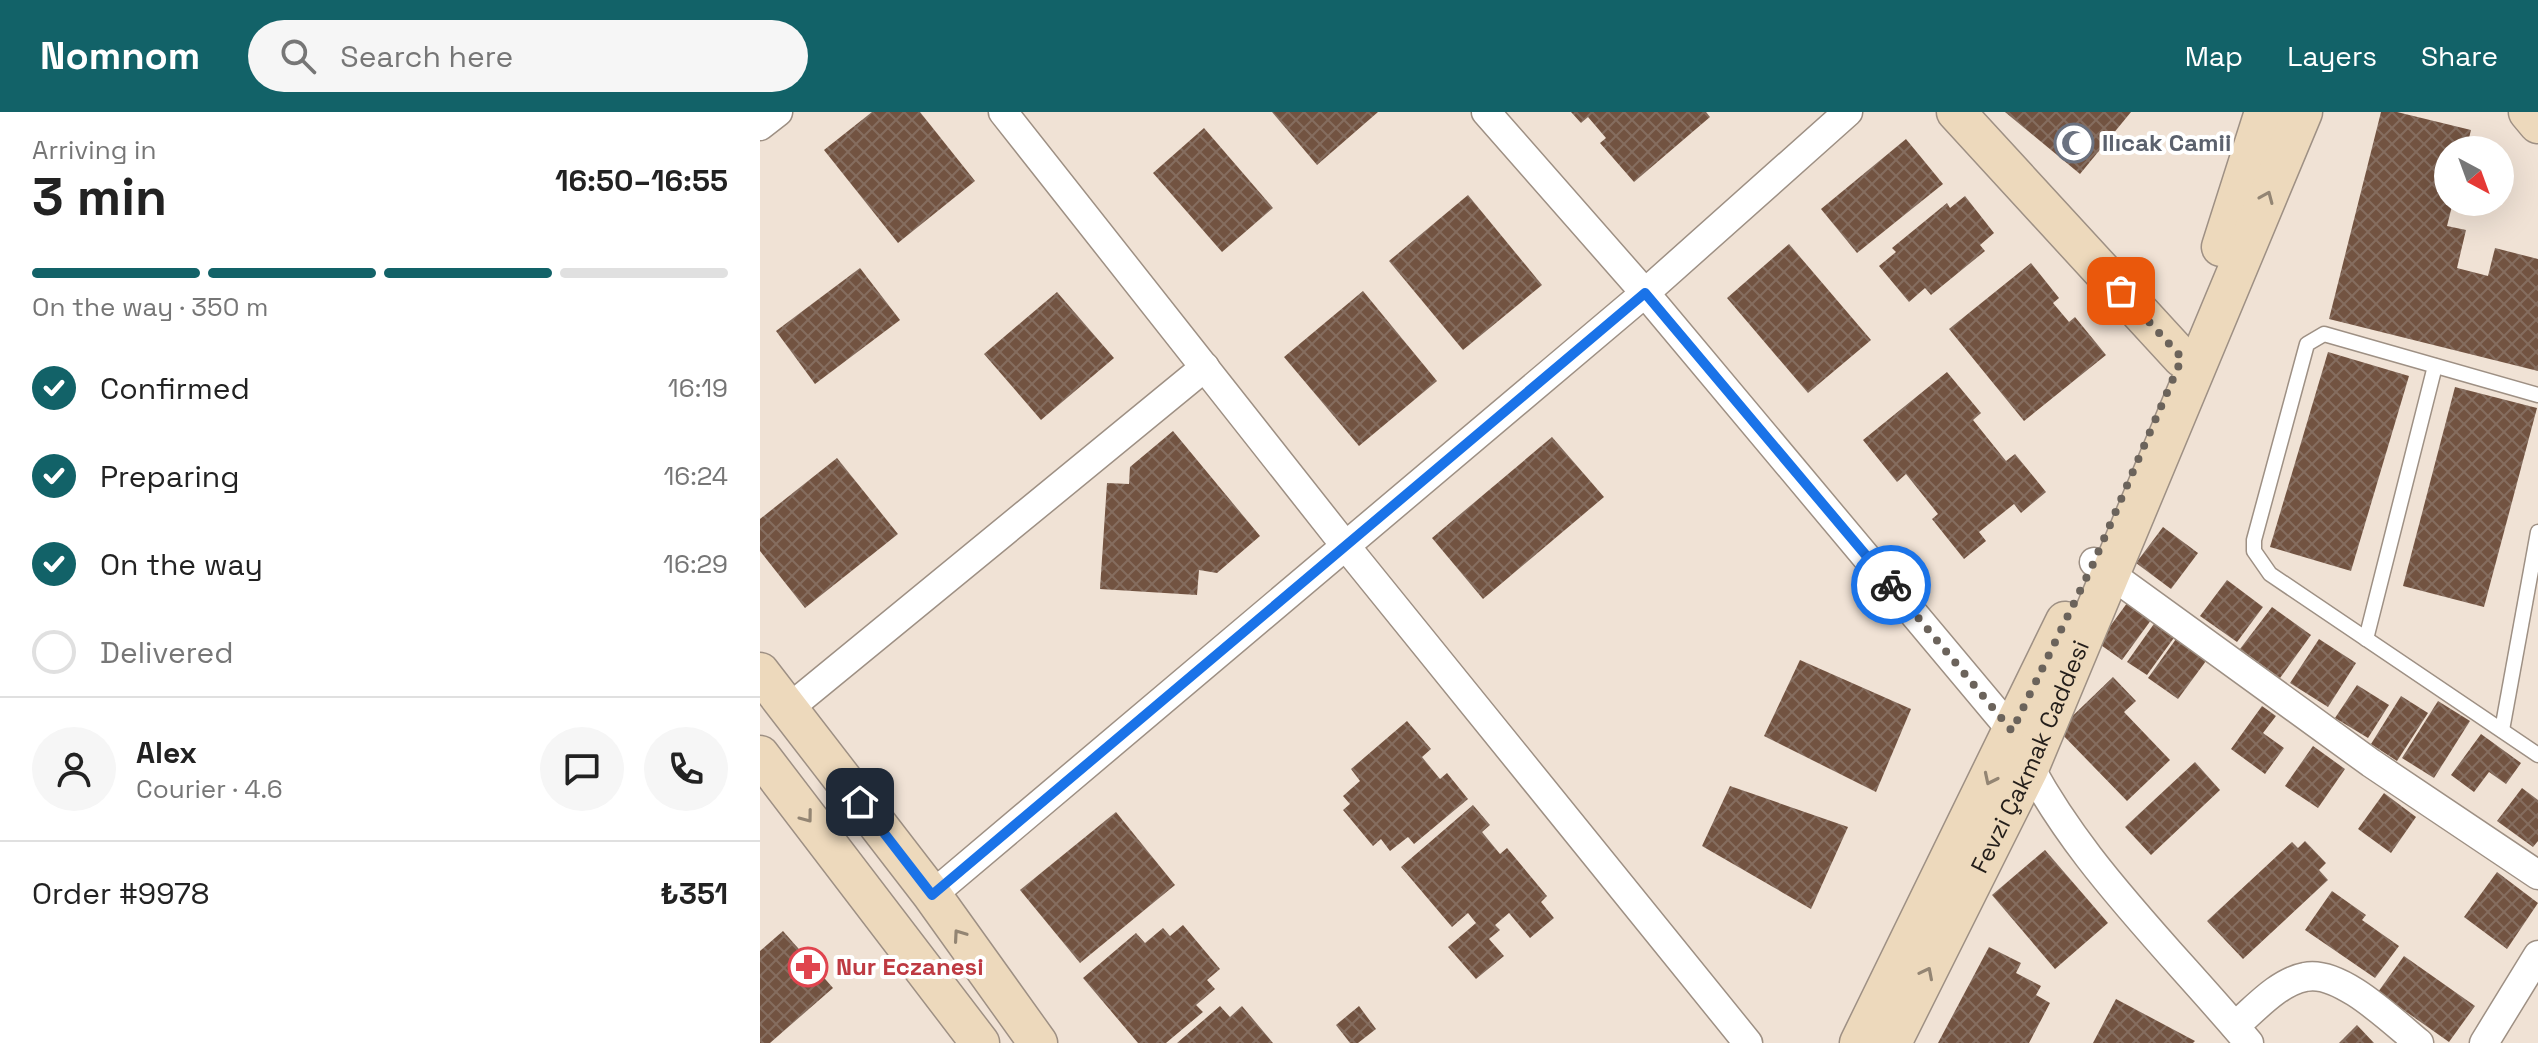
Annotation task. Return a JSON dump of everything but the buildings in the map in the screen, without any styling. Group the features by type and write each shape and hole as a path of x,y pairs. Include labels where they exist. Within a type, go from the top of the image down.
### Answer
{"street":[{"path":"760,126 778,112"},
{"path":"1003,112 1344,544 1748,1043"},
{"path":"1486,112 1645,293 2012,731 2029,769 2080,847 2242,1035 2282,987 2305,976 2346,986 2419,1043"},
{"path":"932,895 1645,293 1848,112"},
{"path":"1956,112 2182,358"},
{"path":"1859,1043 2012,731 2102,568 2182,358 2264,112"},
{"name":"Fevzi Çakmak Caddesi","path":"1892,1043 2029,769 2102,568 2303,112"},
{"path":"2528,112 2538,124"},
{"path":"788,709 1205,367"},
{"path":"2102,568 2371,763 2538,875"},
{"path":"760,672 932,895 1038,1043"},
{"path":"760,755 980,1043"},
{"path":"2484,1043 2538,955"}],"lane":[{"path":"2538,395 2324,334 2314,337 2307,344 2254,540 2254,551 2270,574 2538,755"},
{"path":"2366,639 2435,366"},
{"path":"2502,730 2538,532"}],"way so far":[{"path":"1891,585 2012,731 2094,562 2182,358 2121,291"}],"place":[{"name":"Ilıcak Camii","path":"2074,143"},
{"name":"Nur Eczanesi","path":"808,967"}],"route":[{"path":"860,802 932,895 1645,293 1891,585"}]}
